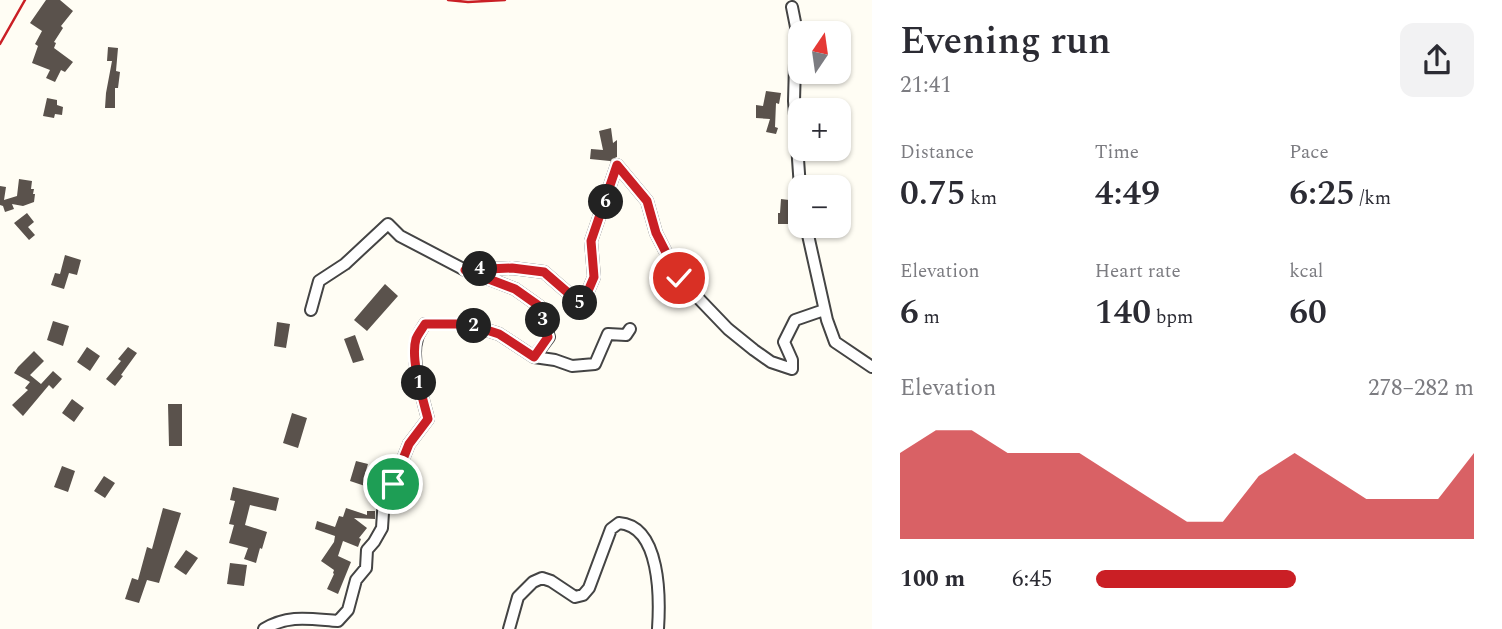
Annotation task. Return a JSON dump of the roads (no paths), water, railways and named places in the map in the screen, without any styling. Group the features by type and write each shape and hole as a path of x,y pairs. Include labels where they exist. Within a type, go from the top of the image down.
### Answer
{"street":[{"path":"792,7 796,27 794,101 799,175"},
{"path":"465,270 512,268 544,272 582,305 594,277 591,241 617,165 647,201 656,233 679,278 728,329 771,362 792,369 792,360 784,341 795,320 824,310"},
{"path":"311,310 319,281 345,264 388,224 400,236 465,270 515,289 539,306 548,337 534,357"},
{"path":"809,238 824,310 835,342 872,367"},
{"path":"264,629 293,617 338,621 348,610 356,580 366,568 367,550 382,528 384,497 393,484 409,444 428,419 417,375 416,359 416,341 425,324 468,324 499,334 534,357 572,366 595,364 608,334 626,335 630,329"},
{"path":"509,629 518,597 533,582 542,578 575,597 583,595 589,588 611,529 619,523 628,523 637,530 650,548 659,580 658,629"}],"railway":[{"path":"0,44 25,0"},
{"path":"448,0 505,0"}]}
